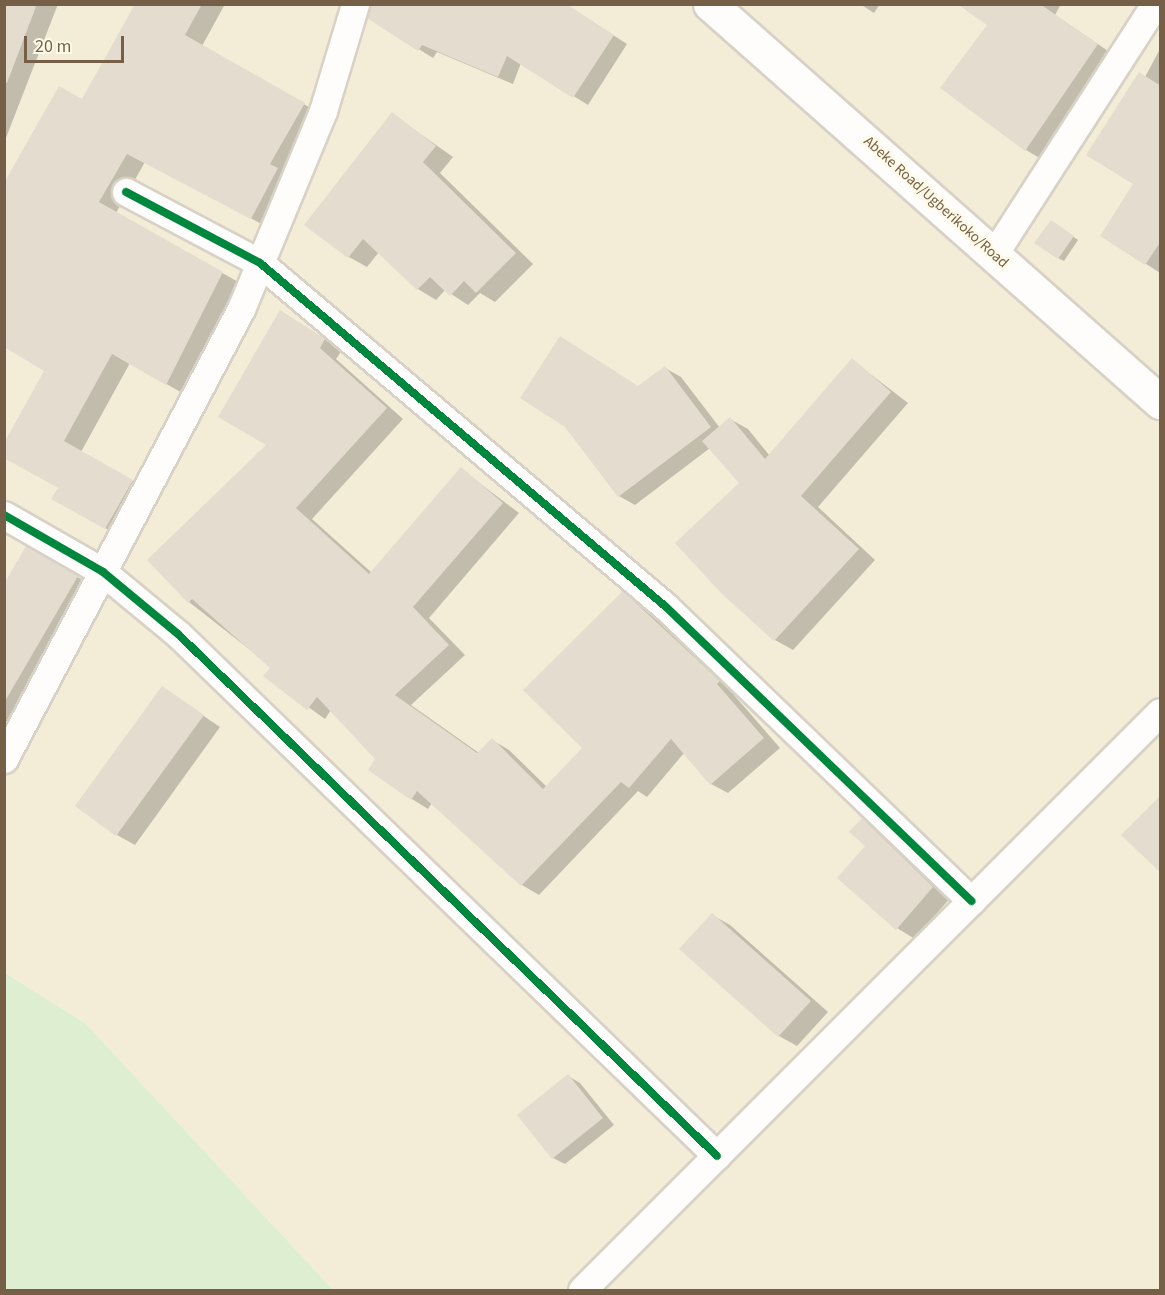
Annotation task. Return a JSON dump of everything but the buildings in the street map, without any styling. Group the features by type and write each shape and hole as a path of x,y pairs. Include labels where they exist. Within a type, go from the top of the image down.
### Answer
{"street":[{"path":"4,759 241,309 323,111 355,4"},
{"name":"Abeke Road/Ugberikoko/Road","path":"710,4 1161,402"},
{"path":"994,254 1155,4"},
{"path":"126,192 260,263 666,607 971,901"},
{"path":"4,515 103,572 178,634 717,1156"},
{"path":"582,1290 1161,712"}],"shaded area":[{"path":"4,5 1160,5 1160,1290 333,1290 86,1024 5,972"}],"green space":[{"path":"4,972 86,1024 333,1290 5,1290"}],"cycle path":[{"path":"126,192 260,263 666,607 971,901"},
{"path":"4,515 103,572 178,634 717,1156"}]}
